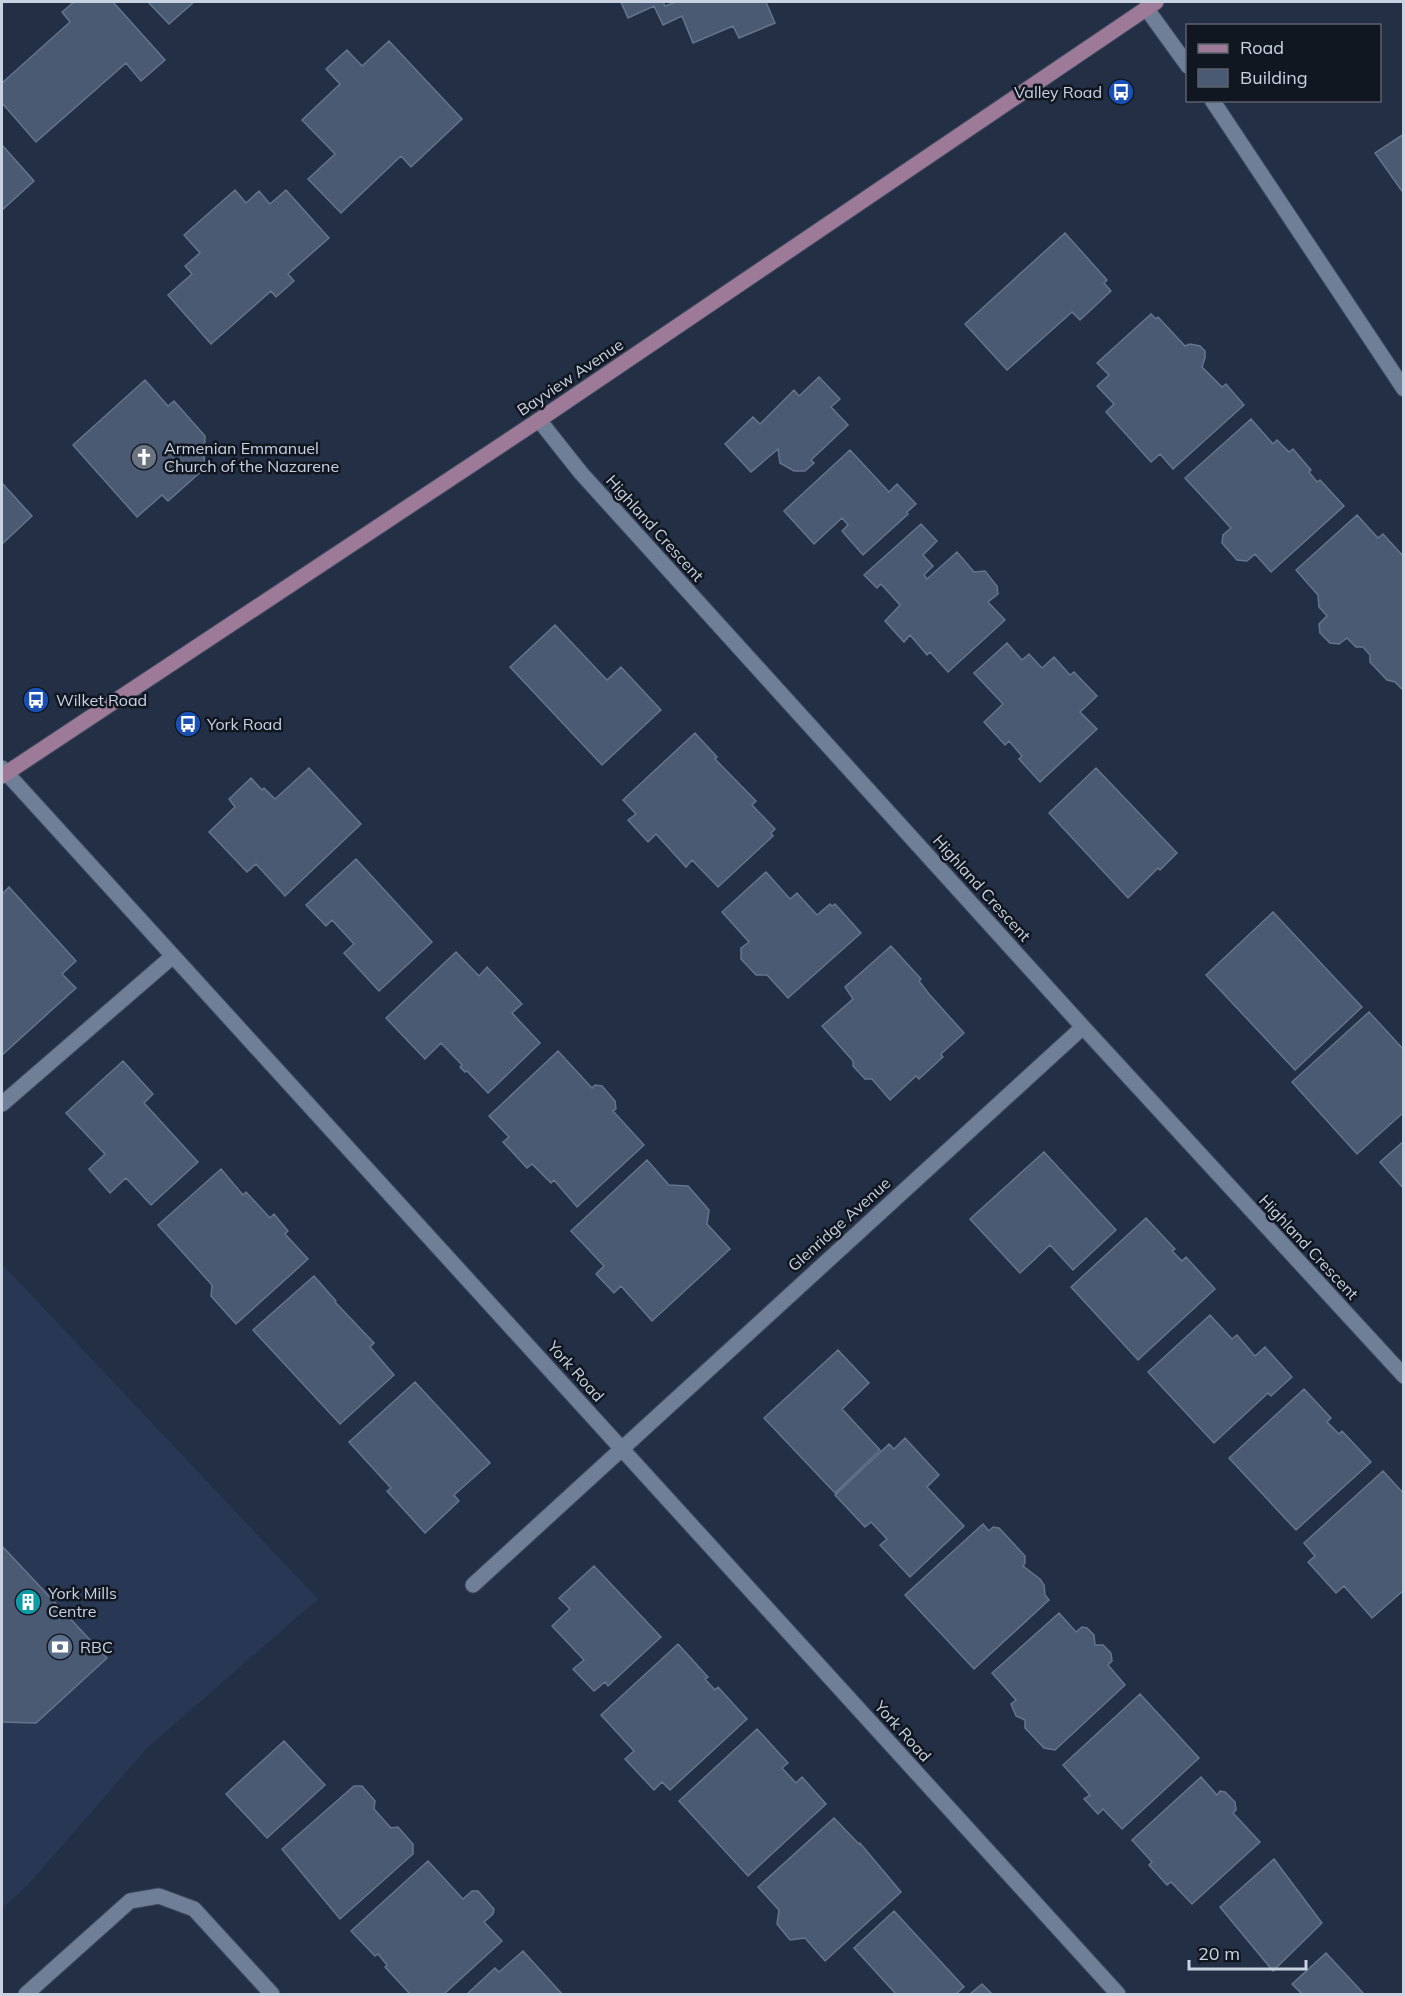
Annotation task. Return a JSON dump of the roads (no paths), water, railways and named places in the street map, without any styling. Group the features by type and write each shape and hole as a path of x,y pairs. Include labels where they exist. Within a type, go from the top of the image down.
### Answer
{"main road":[{"name":"Bayview Avenue","path":"3,772 539,420 1151,5"}],"street":[{"path":"1151,5 1186,63"},
{"path":"1213,102 1404,389"},
{"name":"Highland Crescent","path":"539,420 581,473 1083,1027 1404,1376"},
{"name":"York Road","path":"3,772 1118,1995"},
{"path":"2,1104 173,956"},
{"name":"Glenridge Avenue","path":"472,1585 1083,1027"},
{"path":"26,1995 130,1901 159,1896 194,1909 272,1995"}],"place":[{"name":"Valley Road","path":"1121,92"},
{"name":"Armenian Emmanuel Church of the Nazarene","path":"144,457"},
{"name":"Wilket Road","path":"36,700"},
{"name":"York Road","path":"188,724"},
{"name":"York Mills Centre","path":"28,1602"},
{"name":"RBC","path":"60,1647"}]}
